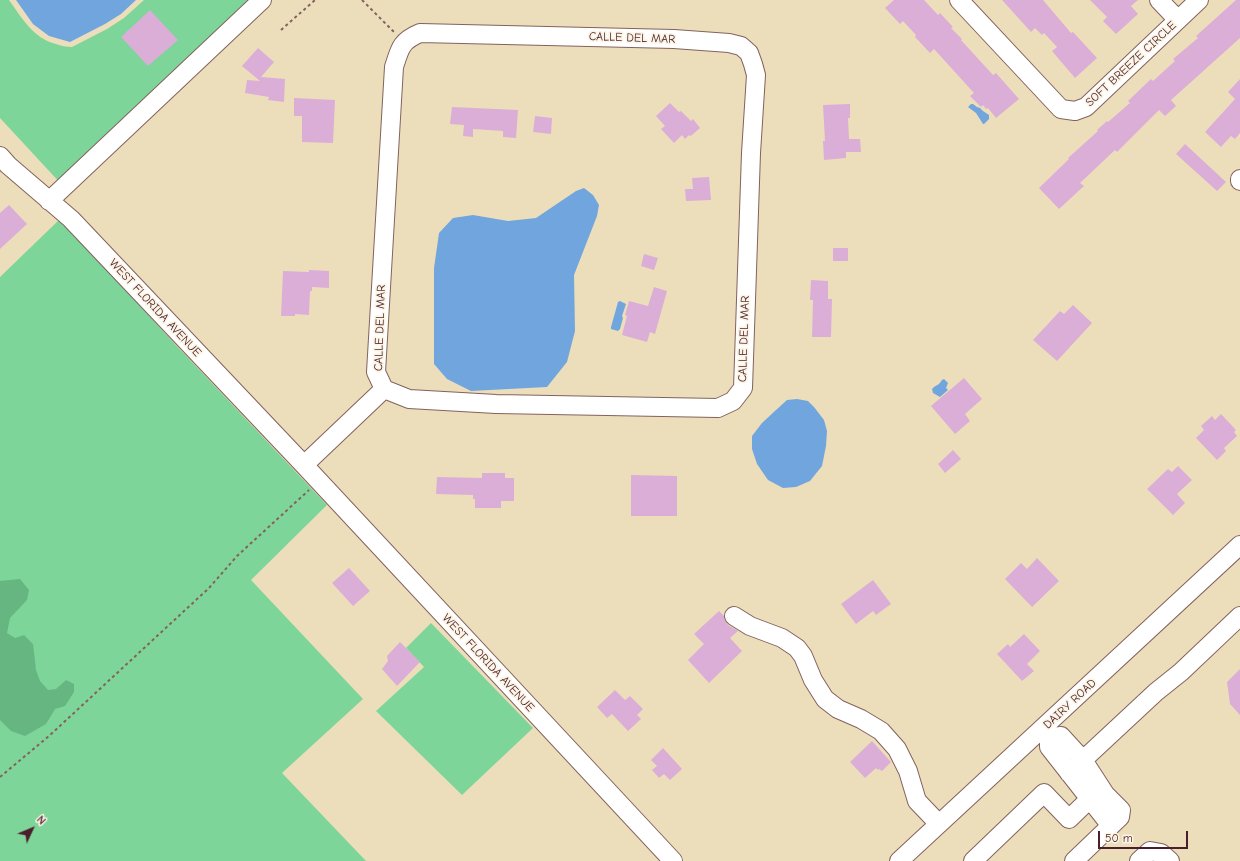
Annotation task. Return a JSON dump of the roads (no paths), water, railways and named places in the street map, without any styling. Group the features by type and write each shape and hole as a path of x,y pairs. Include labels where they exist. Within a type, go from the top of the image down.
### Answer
{"street":[{"path":"49,201 262,0"},
{"name":"SOFT BREEZE CIRCLE","path":"959,0 1061,109 1075,111 1086,107 1199,0"},
{"path":"1159,0 1178,20"},
{"name":"CALLE DEL MAR","path":"420,33 674,39 729,43 741,46 749,53 756,75 751,153 743,388 733,401 718,408 488,404 409,399 384,389 376,372 394,67 400,46 404,42 410,37 420,33"},
{"name":"WEST FLORIDA AVENUE","path":"3,165 49,201 76,225 304,465 673,861"},
{"path":"304,465 384,389"},
{"name":"DAIRY ROAD","path":"899,861 939,824 1046,733 1240,545"},
{"path":"734,616 750,626 782,638 797,648 803,656 813,680 825,699 838,709 861,719 881,731 897,749 908,771 917,801 939,824"},
{"path":"1069,773 1156,692 1181,672 1240,616"},
{"path":"1074,861 1120,817 1121,810 1105,794 1096,794 1069,773 1049,747 1046,733 1061,736 1083,760 1096,794"},
{"path":"973,861 1044,793 1069,819 1096,794"},
{"path":"1140,861 1150,851 1161,853 1170,861"}],"water":[{"path":"16,0 136,0 121,14 70,42 49,36 33,24"},
{"path":"971,104 980,108 989,115 989,119 984,124 976,113 968,107"},
{"path":"584,188 593,195 599,205 597,216 574,275 575,331 567,362 547,387 471,391 447,379 434,364 434,268 439,233 453,218 473,215 508,221 536,218 576,191"},
{"path":"620,301 626,304 620,329 618,331 611,329 611,327 618,302"},
{"path":"944,379 948,383 946,388 948,390 940,397 933,393 932,389"},
{"path":"797,399 808,401 824,420 827,431 826,446 822,466 810,481 796,487 783,488 768,480 757,464 752,449 752,436 762,423 787,400"}]}
